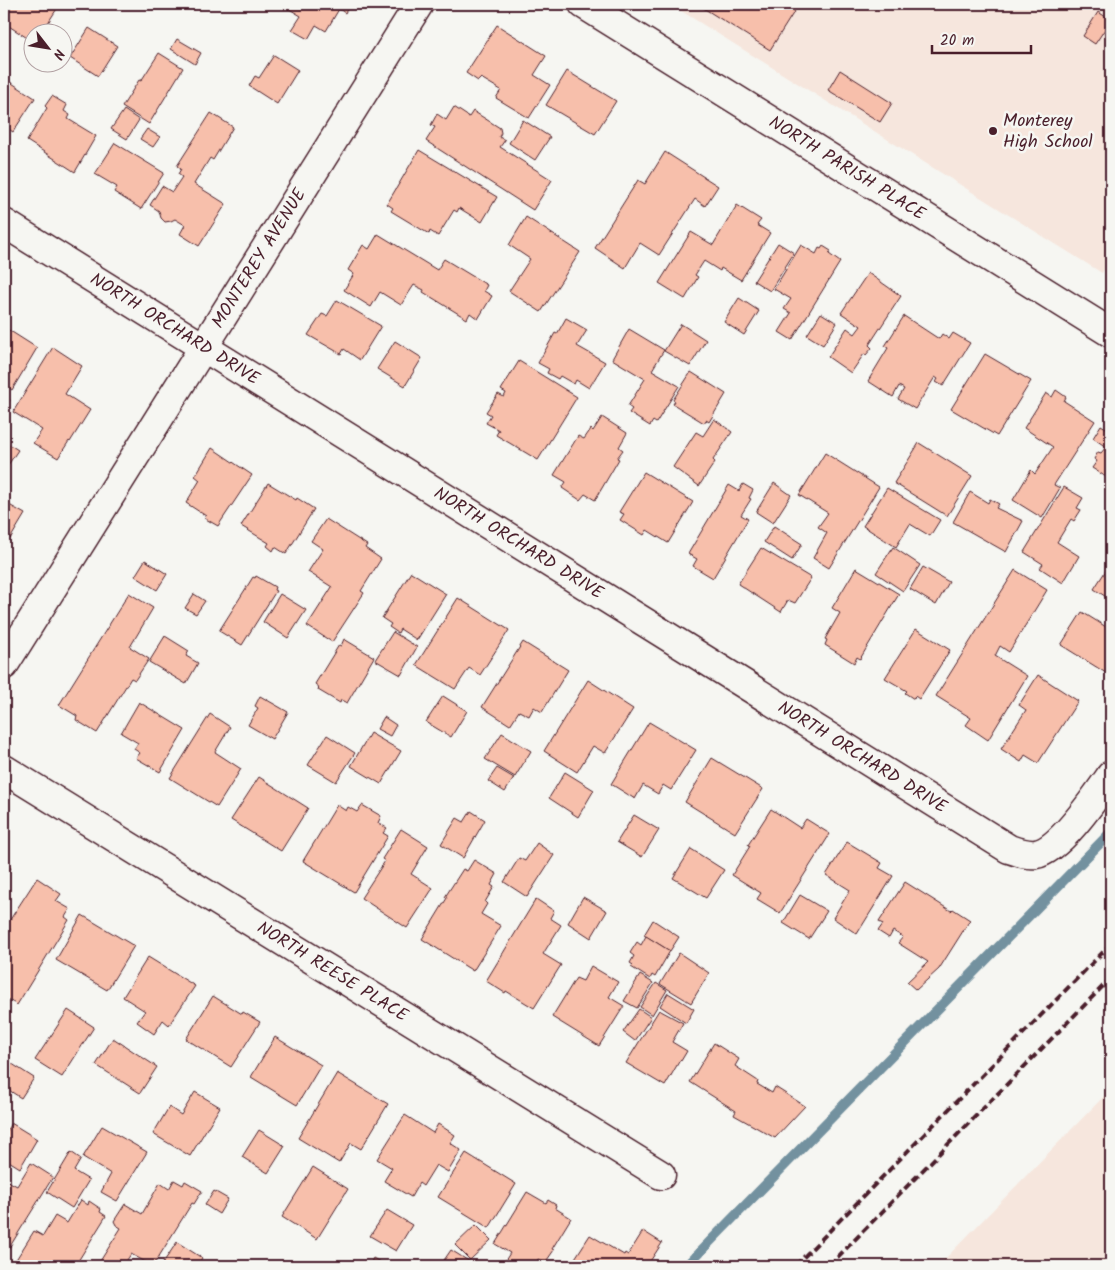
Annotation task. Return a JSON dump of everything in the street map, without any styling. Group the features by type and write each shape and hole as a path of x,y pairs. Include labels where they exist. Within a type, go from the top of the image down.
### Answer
{"street":[{"name":"MONTEREY AVENUE","path":"4,665 419,4"},
{"name":"NORTH PARISH PLACE","path":"583,4 1111,333"},
{"name":"NORTH ORCHARD DRIVE","path":"4,223 1009,849 1023,854 1037,854 1050,848 1063,836 1111,776"},
{"name":"NORTH REESE PLACE","path":"4,769 661,1175"}],"shaded area":[{"name":"Monterey High School","path":"670,4 1111,4 1111,258 1102,273"},
{"path":"1111,1089 1111,1266 938,1266"}],"building":[{"path":"13,4 60,4 48,22 22,22 22,35 4,23 4,18"},
{"path":"288,4 350,4 345,13 339,9 326,31 316,25 308,39 292,30 301,16 286,7"},
{"path":"697,4 799,4 770,50"},
{"path":"1098,12 1111,20 1095,44 1083,36"},
{"path":"497,25 546,56 534,75 550,85 529,118 496,98 501,90 481,78 478,81 466,73"},
{"path":"89,28 117,46 98,76 72,59 72,55"},
{"path":"177,39 201,53 195,64 171,49"},
{"path":"159,53 183,68 149,124 122,107"},
{"path":"274,55 298,70 277,104 249,86 255,76 259,78"},
{"path":"840,70 892,103 880,122 828,90"},
{"path":"567,71 616,101 595,134 546,105"},
{"path":"4,78 35,98 13,132 4,126"},
{"path":"52,96 67,105 64,111 70,115 68,119 96,136 75,172 27,141"},
{"path":"454,107 469,117 473,111 500,128 501,133 499,137 505,140 500,147 552,180 533,210 426,141 435,127 431,125 437,114 446,120"},
{"path":"124,110 139,120 127,139 111,129"},
{"path":"211,113 233,127 213,160 210,158 194,184 226,204 199,246 180,234 185,225 175,219 165,222 161,218 159,211 150,205 162,186 172,192 182,177 178,174 181,169 177,166"},
{"path":"523,120 550,137 535,160 509,143"},
{"path":"147,129 160,137 153,147 140,139"},
{"path":"115,143 164,173 141,209 114,192 117,187 95,174"},
{"path":"419,150 497,197 482,222 459,208 457,212 454,210 438,236 430,231 429,234 391,211 393,208 387,204"},
{"path":"665,152 718,186 705,206 695,199 659,255 640,243 625,268 595,248 638,180 645,184"},
{"path":"737,205 761,220 757,225 770,233 741,280 721,268 720,271 704,261 695,275 698,277 685,299 659,283 691,232 713,245"},
{"path":"526,217 580,252 541,312 509,291 530,259 509,245"},
{"path":"378,234 437,270 444,259 487,285 484,291 492,296 478,319 470,313 467,319 414,285 401,305 380,292 371,307 344,290 354,274 348,270 363,245 369,249"},
{"path":"778,243 794,253 770,291 754,281"},
{"path":"801,245 816,254 819,248 821,249 823,246 831,251 829,254 840,262 792,340 779,332 791,313 784,309 791,299 774,289"},
{"path":"868,273 901,296 869,345 872,348 866,355 864,354 851,373 828,357 847,328 855,334 861,326 841,313"},
{"path":"739,298 759,311 744,335 724,322"},
{"path":"337,300 381,326 360,360 344,349 341,354 308,335 322,314 327,316"},
{"path":"821,313 837,323 823,345 807,335"},
{"path":"904,316 939,339 942,334 949,339 953,333 970,343 943,386 936,382 938,379 935,377 915,409 898,399 904,389 899,386 893,397 868,381 888,348 885,346"},
{"path":"566,318 587,330 577,346 605,362 589,388 576,380 574,384 560,376 558,379 547,373 549,369 538,363"},
{"path":"681,324 706,340 690,366 664,351"},
{"path":"4,327 37,348 12,390 4,385"},
{"path":"629,329 664,350 652,370 679,386 656,423 653,421 650,426 629,413 632,409 628,406 645,379 612,359"},
{"path":"395,341 422,358 405,386 377,369"},
{"path":"53,347 82,366 65,394 90,410 58,458 33,443 42,430 13,412"},
{"path":"985,354 1031,381 997,436 951,409"},
{"path":"519,361 577,397 538,460 496,435 499,430 486,423 491,415 486,412 498,394 504,397 506,393 501,390"},
{"path":"691,372 726,394 709,422 706,420 704,423 673,404 675,401 673,400"},
{"path":"1056,390 1066,397 1064,401 1095,421 1054,485 1060,488 1042,518 1013,500 1031,470 1035,474 1053,447 1024,428 1046,393 1052,397"},
{"path":"4,395 10,400 4,410"},
{"path":"602,417 627,433 619,447 623,450 595,500 585,494 580,500 562,488 566,482 554,475 578,436 584,439 591,429 593,431"},
{"path":"714,419 732,432 713,460 715,462 699,486 673,467 696,432 703,436"},
{"path":"1101,425 1111,431 1111,480 1092,468 1097,461 1094,459 1098,452 1101,453 1106,447 1093,438"},
{"path":"4,441 18,450 4,471"},
{"path":"919,443 972,476 947,516 894,483"},
{"path":"212,448 252,475 218,526 204,518 206,516 186,503 200,480 195,476"},
{"path":"825,453 879,487 829,568 813,558 827,533 818,527 828,513 799,495"},
{"path":"644,472 693,502 668,543 647,530 644,535 620,520 624,514 619,512"},
{"path":"268,483 314,509 286,554 275,547 273,551 267,546 269,543 241,526"},
{"path":"774,483 791,495 773,523 756,512"},
{"path":"743,484 753,490 749,498 751,499 741,515 748,519 713,578 693,566 697,559 688,554 729,485 739,491"},
{"path":"1064,487 1083,498 1077,508 1081,510 1074,521 1071,519 1057,542 1079,556 1063,583 1040,568 1043,564 1024,552"},
{"path":"887,488 940,520 930,536 910,524 896,547 863,526"},
{"path":"970,492 988,503 990,499 999,504 996,508 1023,521 1006,552 953,522"},
{"path":"4,502 25,514 10,539 4,535"},
{"path":"326,519 367,545 365,548 381,559 361,591 364,593 332,642 307,626 332,587 308,572 323,549 311,541"},
{"path":"774,526 802,544 792,560 764,542"},
{"path":"893,547 920,565 903,591 876,573"},
{"path":"761,548 811,578 795,603 788,600 781,612 738,584"},
{"path":"1111,555 1111,600 1094,589 1110,564 1107,562"},
{"path":"145,560 167,574 157,590 135,576"},
{"path":"923,567 949,582 936,605 910,589"},
{"path":"856,568 899,594 860,659 857,657 854,663 825,645 827,640 825,639 840,613 832,608"},
{"path":"1015,570 1047,590 1009,652 1000,646 995,656 1027,676 988,740 966,725 971,718 936,696"},
{"path":"411,572 446,594 417,640 400,629 398,633 389,627 391,624 382,618"},
{"path":"256,576 275,587 274,590 276,591 242,645 219,631 253,577 255,578"},
{"path":"129,593 153,608 130,647 149,659 135,680 131,678 97,733 76,720 77,716 59,705"},
{"path":"194,594 205,601 196,614 185,608"},
{"path":"280,594 306,610 288,638 263,622"},
{"path":"458,598 509,630 480,675 469,668 455,689 416,665"},
{"path":"1082,612 1111,630 1111,664 1106,673 1061,645"},
{"path":"916,629 950,650 919,699 915,696 914,699 905,693 907,691 885,678"},
{"path":"393,632 417,647 401,675 375,660"},
{"path":"165,636 189,651 186,656 198,663 186,684 149,662"},
{"path":"344,639 374,657 347,703 341,700 340,703 318,690 319,687 315,684"},
{"path":"523,642 568,670 542,712 534,707 529,716 519,711 510,725 482,707"},
{"path":"1038,675 1078,701 1038,763 1025,755 1021,762 1001,749 1026,710 1019,705"},
{"path":"588,680 633,709 605,753 593,746 577,772 544,751"},
{"path":"260,696 288,712 272,739 248,725 258,708 255,706"},
{"path":"443,696 467,711 451,737 426,722"},
{"path":"139,702 185,730 160,772 136,758 140,753 134,749 138,743 121,733"},
{"path":"210,714 230,727 215,752 241,769 217,807 170,778"},
{"path":"384,717 396,725 390,736 377,729"},
{"path":"649,722 696,750 671,790 663,785 658,794 643,785 635,799 611,784"},
{"path":"370,733 401,751 381,784 351,766"},
{"path":"502,733 531,751 515,777 485,759"},
{"path":"327,735 355,753 336,782 308,765"},
{"path":"712,758 763,789 735,833 685,802"},
{"path":"497,768 514,778 505,792 488,781"},
{"path":"565,772 594,790 578,817 549,798"},
{"path":"259,777 308,808 281,851 231,820"},
{"path":"337,805 346,811 348,807 357,812 362,805 381,816 378,823 387,828 383,833 388,836 354,892 303,861"},
{"path":"771,809 800,828 806,819 830,834 780,913 757,899 761,893 732,875"},
{"path":"471,811 485,820 463,858 441,844 457,818 464,822"},
{"path":"634,815 659,830 642,857 617,842"},
{"path":"401,829 428,846 411,874 433,888 407,928 361,898 385,861 382,859"},
{"path":"847,842 882,863 879,868 893,876 857,934 833,918 850,890 826,875"},
{"path":"537,843 554,855 527,897 504,882 519,858 525,861"},
{"path":"691,849 724,870 706,898 673,878"},
{"path":"474,860 497,874 491,885 494,887 485,902 487,904 481,914 501,926 473,971 422,939 463,869 467,871"},
{"path":"4,864 11,868 4,879"},
{"path":"37,878 61,894 56,901 70,909 65,917 69,920 17,1005 4,997 4,929"},
{"path":"905,882 951,911 953,909 970,920 939,969 916,990 907,982 928,962 898,943 903,937 893,931 889,938 878,931 883,924 879,922"},
{"path":"800,895 827,911 809,939 783,923"},
{"path":"583,897 607,911 591,938 568,923"},
{"path":"536,899 554,911 550,918 561,925 543,954 561,965 534,1008 486,981"},
{"path":"82,915 134,946 107,990 56,960"},
{"path":"653,920 679,937 670,951 644,935"},
{"path":"646,936 670,951 655,977 652,975 650,979 631,967 633,965 630,963 634,956 630,953 637,942 641,945"},
{"path":"679,953 709,973 691,1003 660,984"},
{"path":"148,957 195,986 169,1025 163,1020 154,1034 137,1022 145,1011 123,997"},
{"path":"591,966 618,982 609,997 624,1006 599,1046 552,1017 576,978 583,981"},
{"path":"640,975 653,983 637,1008 624,1001"},
{"path":"656,983 667,990 652,1015 640,1007"},
{"path":"668,993 694,1009 686,1023 660,1006"},
{"path":"213,996 242,1014 243,1012 260,1022 231,1067 186,1039"},
{"path":"639,1009 651,1017 635,1041 623,1032"},
{"path":"68,1010 94,1027 62,1077 35,1060"},
{"path":"659,1010 683,1023 672,1042 687,1051 665,1086 626,1063"},
{"path":"275,1037 321,1065 297,1105 251,1077"},
{"path":"113,1038 157,1067 140,1093 96,1065"},
{"path":"714,1043 739,1059 735,1066 758,1081 757,1084 772,1093 775,1087 805,1106 775,1138 734,1115 736,1111 690,1082"},
{"path":"6,1060 34,1078 21,1098 4,1087 4,1064"},
{"path":"337,1073 388,1104 361,1149 351,1143 339,1163 298,1138"},
{"path":"195,1092 220,1107 190,1156 153,1134 169,1107 181,1115"},
{"path":"405,1115 433,1133 438,1124 455,1135 450,1143 461,1150 448,1172 436,1165 423,1186 419,1183 411,1197 384,1181 392,1168 377,1159"},
{"path":"11,1123 37,1139 20,1168 4,1158 4,1136"},
{"path":"102,1126 147,1152 117,1201 101,1192 111,1174 83,1157"},
{"path":"259,1130 285,1146 268,1173 242,1157"},
{"path":"71,1152 81,1159 74,1171 89,1180 72,1208 47,1192"},
{"path":"466,1153 516,1184 489,1228 438,1197"},
{"path":"31,1163 53,1177 4,1256 4,1179 17,1186"},
{"path":"313,1167 348,1189 317,1239 282,1217"},
{"path":"174,1180 183,1185 185,1181 202,1191 194,1204 192,1203 153,1266 131,1254 127,1260 134,1266 97,1266 121,1228 114,1221 125,1204 142,1214 160,1183 169,1189"},
{"path":"214,1191 228,1199 219,1214 205,1205"},
{"path":"527,1192 546,1203 548,1200 556,1205 555,1208 571,1218 545,1263 538,1259 534,1266 524,1263 522,1266 506,1266 503,1264 510,1253 495,1244"},
{"path":"81,1200 88,1205 89,1201 101,1209 100,1212 106,1216 75,1266 12,1266 34,1231 43,1236 55,1216 67,1223"},
{"path":"387,1210 412,1225 396,1251 370,1236"},
{"path":"476,1225 491,1240 470,1260 455,1245"},
{"path":"643,1231 662,1243 647,1266 570,1266 590,1235 624,1255 625,1253 628,1255"},
{"path":"177,1242 202,1258 197,1266 161,1266"},
{"path":"451,1250 475,1265 440,1266"},
{"path":"373,1258 387,1266 369,1266"}],"waterway":[{"path":"686,1266 1111,832"}],"railway":[{"path":"795,1266 1111,944"},
{"path":"829,1266 1111,978"}],"place":[{"name":"Monterey High School","path":"993,131"}]}
